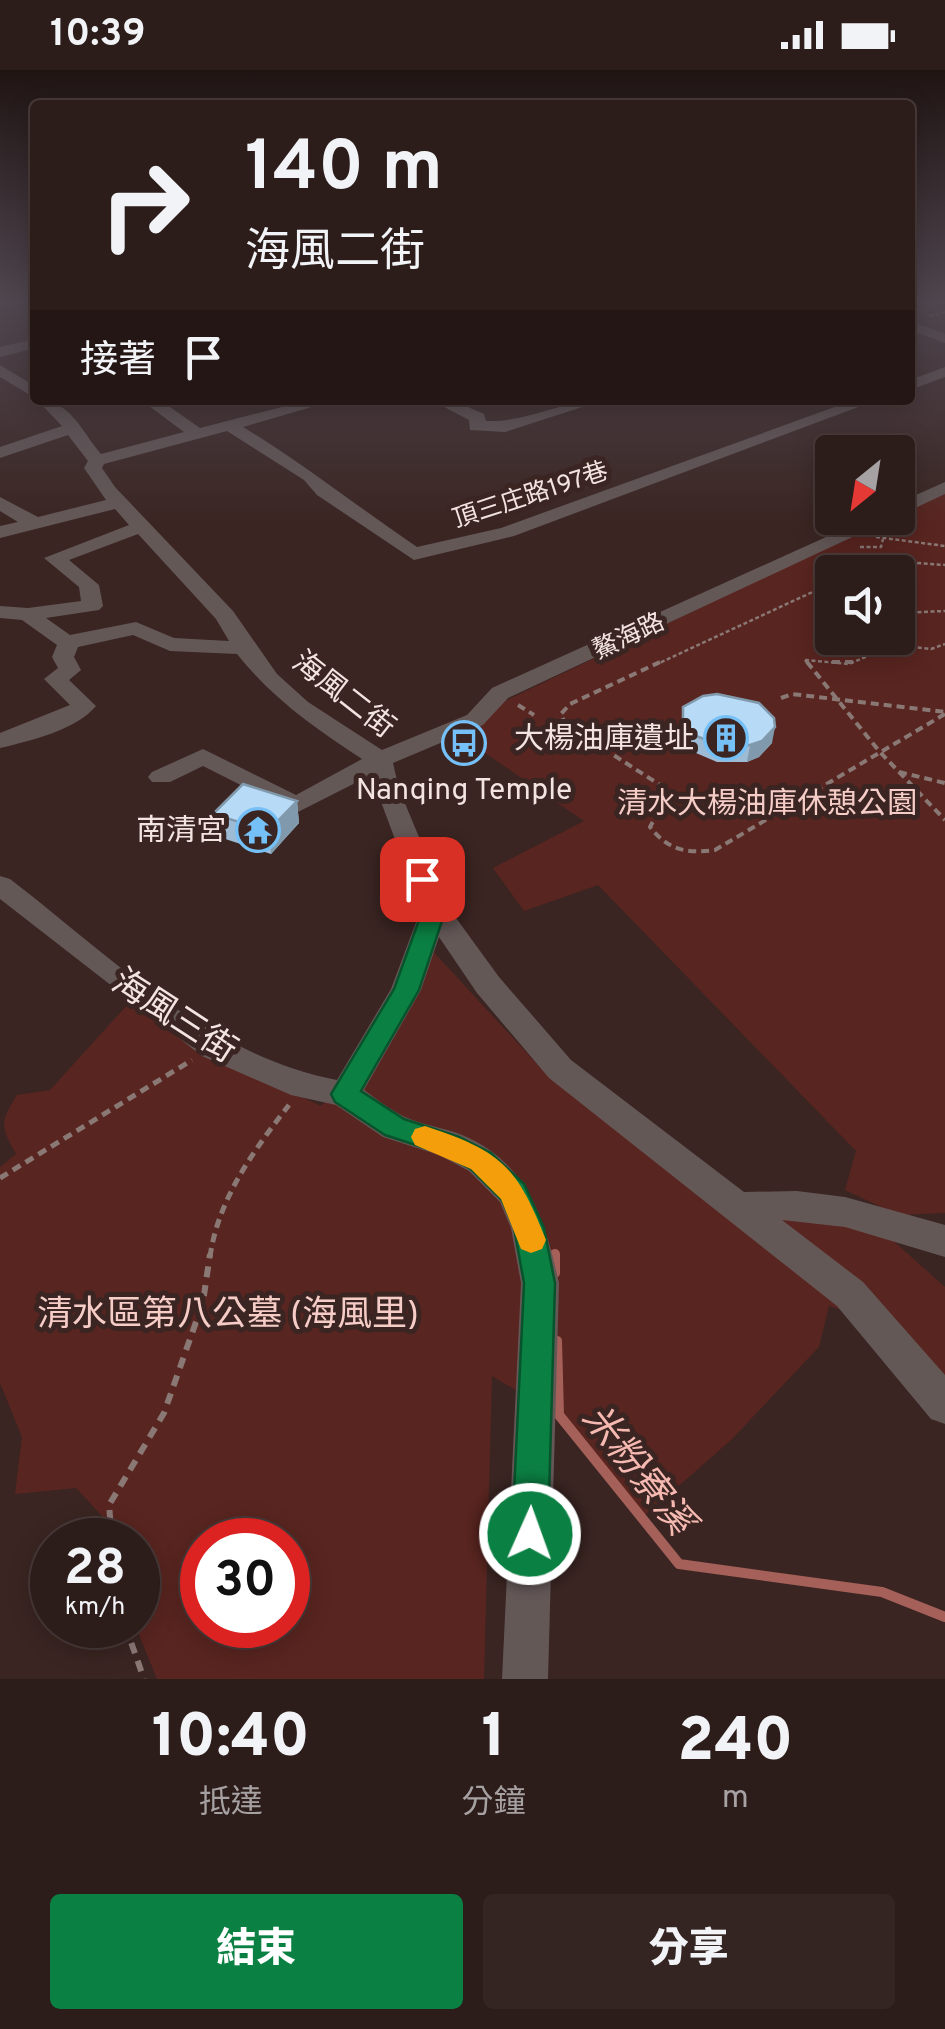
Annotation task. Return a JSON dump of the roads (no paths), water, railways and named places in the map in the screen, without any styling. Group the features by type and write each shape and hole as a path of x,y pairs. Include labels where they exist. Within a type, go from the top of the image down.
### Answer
{"street":[{"path":"8,375 30,390"},
{"name":"海風二街","path":"51,405 74,427 77,440 97,460 93,468 117,503 225,616 244,648 300,707 380,760 386,788 435,909 488,985 560,1069 850,1294 945,1404"},
{"path":"156,405 199,435"},
{"path":"97,460 231,427 293,405"},
{"path":"450,405 478,418 476,426 505,428 578,405"},
{"path":"545,405 558,411"},
{"name":"頂三庄路197巷","path":"231,427 310,476 323,491 414,554 507,532 856,405"},
{"path":"0,453 74,427"},
{"path":"915,502 945,487"},
{"path":"0,503 31,521"},
{"path":"0,532 31,521 86,513 117,503"},
{"path":"0,612 28,614 92,606 89,585 54,558 143,526"},
{"name":"鰲海路","path":"161,777 204,756 296,805 380,760 475,720 500,694 867,535"},
{"path":"28,614 55,637 70,642 136,628 170,644 244,648"},
{"path":"0,741 71,716 84,706 56,680 70,670 64,657 70,642"},
{"name":"海風三街","path":"0,885 161,1012 213,1048 303,1086 345,1094 395,1128 450,1145 481,1161 513,1192 529,1228 540,1283 525,1679"},
{"path":"345,1094 406,990 435,909"},
{"path":"740,1208 793,1203 846,1209 945,1241"}],"waterway":[{"name":"米粉寮溪","path":"555,1254 555,1273"},
{"name":"米粉寮溪","path":"557,1341 559,1415 679,1564 882,1592 945,1617"}],"place":[{"name":"大楊油庫遺址","path":"726,738"},
{"name":"Nanqing Temple","path":"464,743"},
{"name":"南清宮","path":"258,830"}],"park label":[{"name":"清水大楊油庫休憩公園","path":"767,803"},
{"name":"清水區第八公墓 (海風里)","path":"228,1313"}]}
